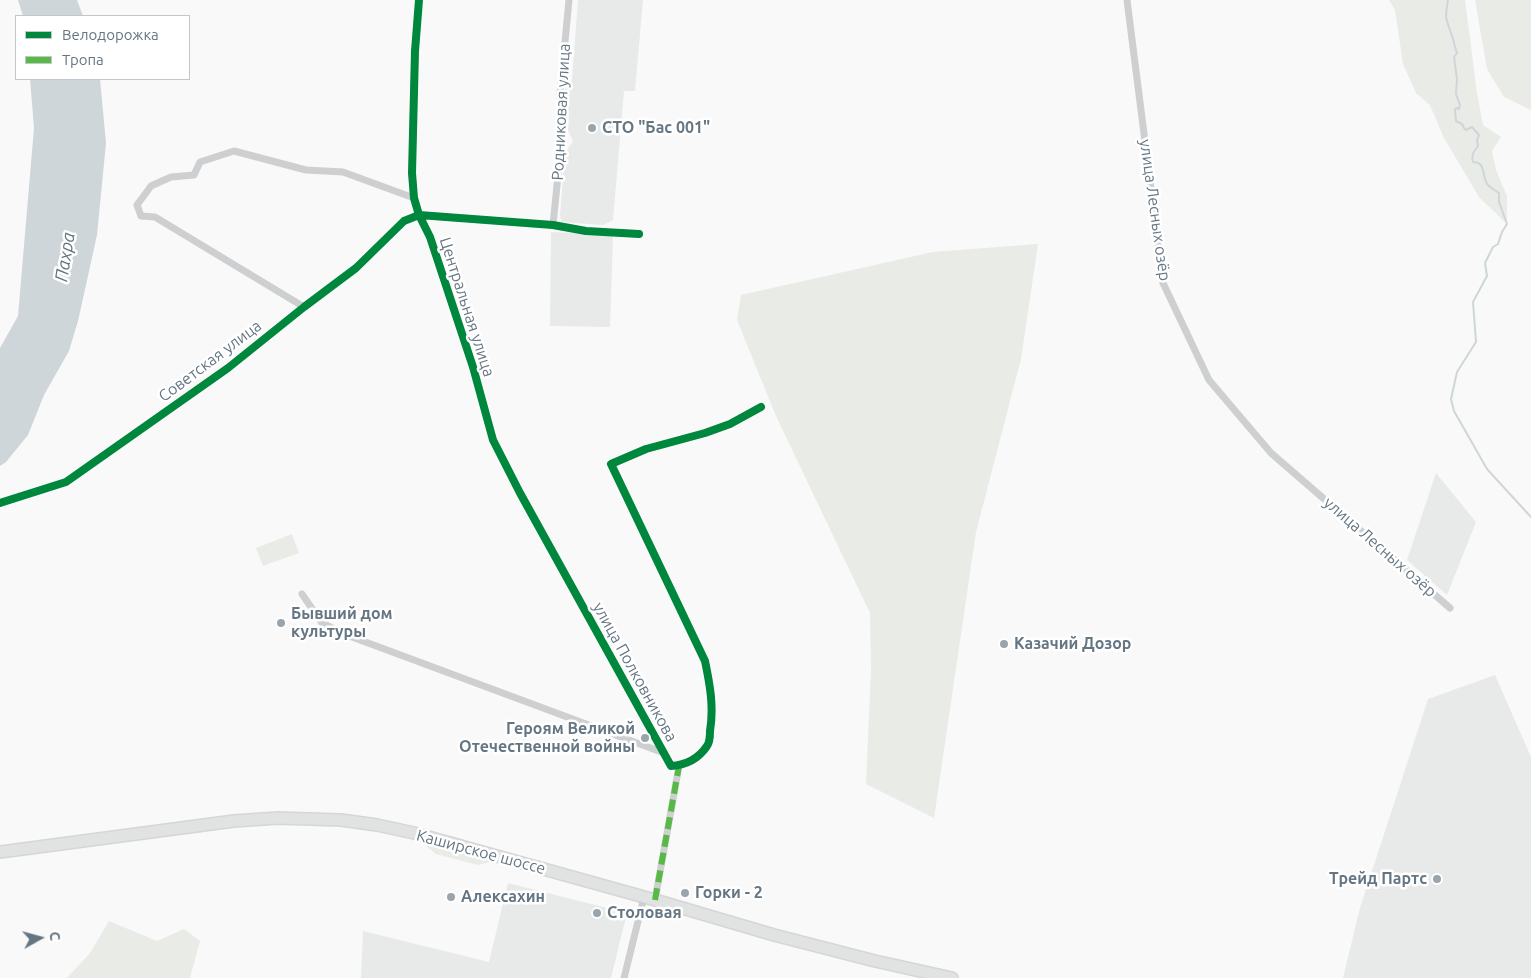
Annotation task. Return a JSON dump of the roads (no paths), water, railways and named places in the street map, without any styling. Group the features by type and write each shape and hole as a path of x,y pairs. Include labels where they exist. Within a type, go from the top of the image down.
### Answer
{"main road":[{"name":"Каширское шоссе","path":"0,852 234,820 278,818 341,820 414,833 650,898 774,935 875,961 952,978"}],"street":[{"name":"Центральная улица","path":"419,0 412,173 414,198 419,215 430,237 467,349 493,440 508,470"},
{"name":"Родниковая улица","path":"553,225 563,125 560,94 569,0"},
{"name":"улица Лесных озёр","path":"1127,0 1163,283 1209,380 1272,453 1450,608"},
{"path":"304,307 155,217 141,216 137,205 150,186 171,177 194,175 200,162 234,151 306,170 343,172 414,198"},
{"path":"419,215 553,225 586,231 639,234"},
{"name":"Советская улица","path":"1,503 66,482 228,368 356,268 404,220 419,215"},
{"path":"624,978 650,898 679,766 696,758 708,745 712,719 712,693 705,661 611,464 646,449 705,434 761,408"},
{"name":"улица Полковникова","path":"508,470 671,766 679,766"},
{"path":"302,594 322,623 344,634 664,753"}],"water":[{"path":"18,0 77,0 83,15 23,15"},
{"name":"Пахра","path":"30,80 100,80 106,143 97,235 78,321 69,351 44,395 28,435 6,462 0,466 0,348 18,316 34,128"}],"waterway":[{"path":"1448,0 1447,20 1457,53 1454,57 1457,79 1456,94 1460,105 1459,109 1456,108 1455,110 1456,121 1462,124 1466,130 1472,127 1479,135 1477,140 1478,146 1474,151 1472,160 1480,164 1486,182 1499,193 1499,202 1507,224 1498,244 1493,247 1485,263 1487,276 1473,302 1476,342 1457,372 1451,399 1454,411 1487,469 1531,517"}],"place":[{"name":"СТО \"Бас 001\"","path":"592,128"},
{"name":"Бывший дом культуры","path":"281,623"},
{"name":"Казачий Дозор","path":"1004,644"},
{"name":"Героям Великой Отечественной войны","path":"645,738"},
{"name":"Трейд Партс","path":"1437,879"},
{"name":"Горки - 2","path":"685,893"},
{"name":"Алексахин","path":"451,897"},
{"name":"Столовая","path":"597,913"}]}
